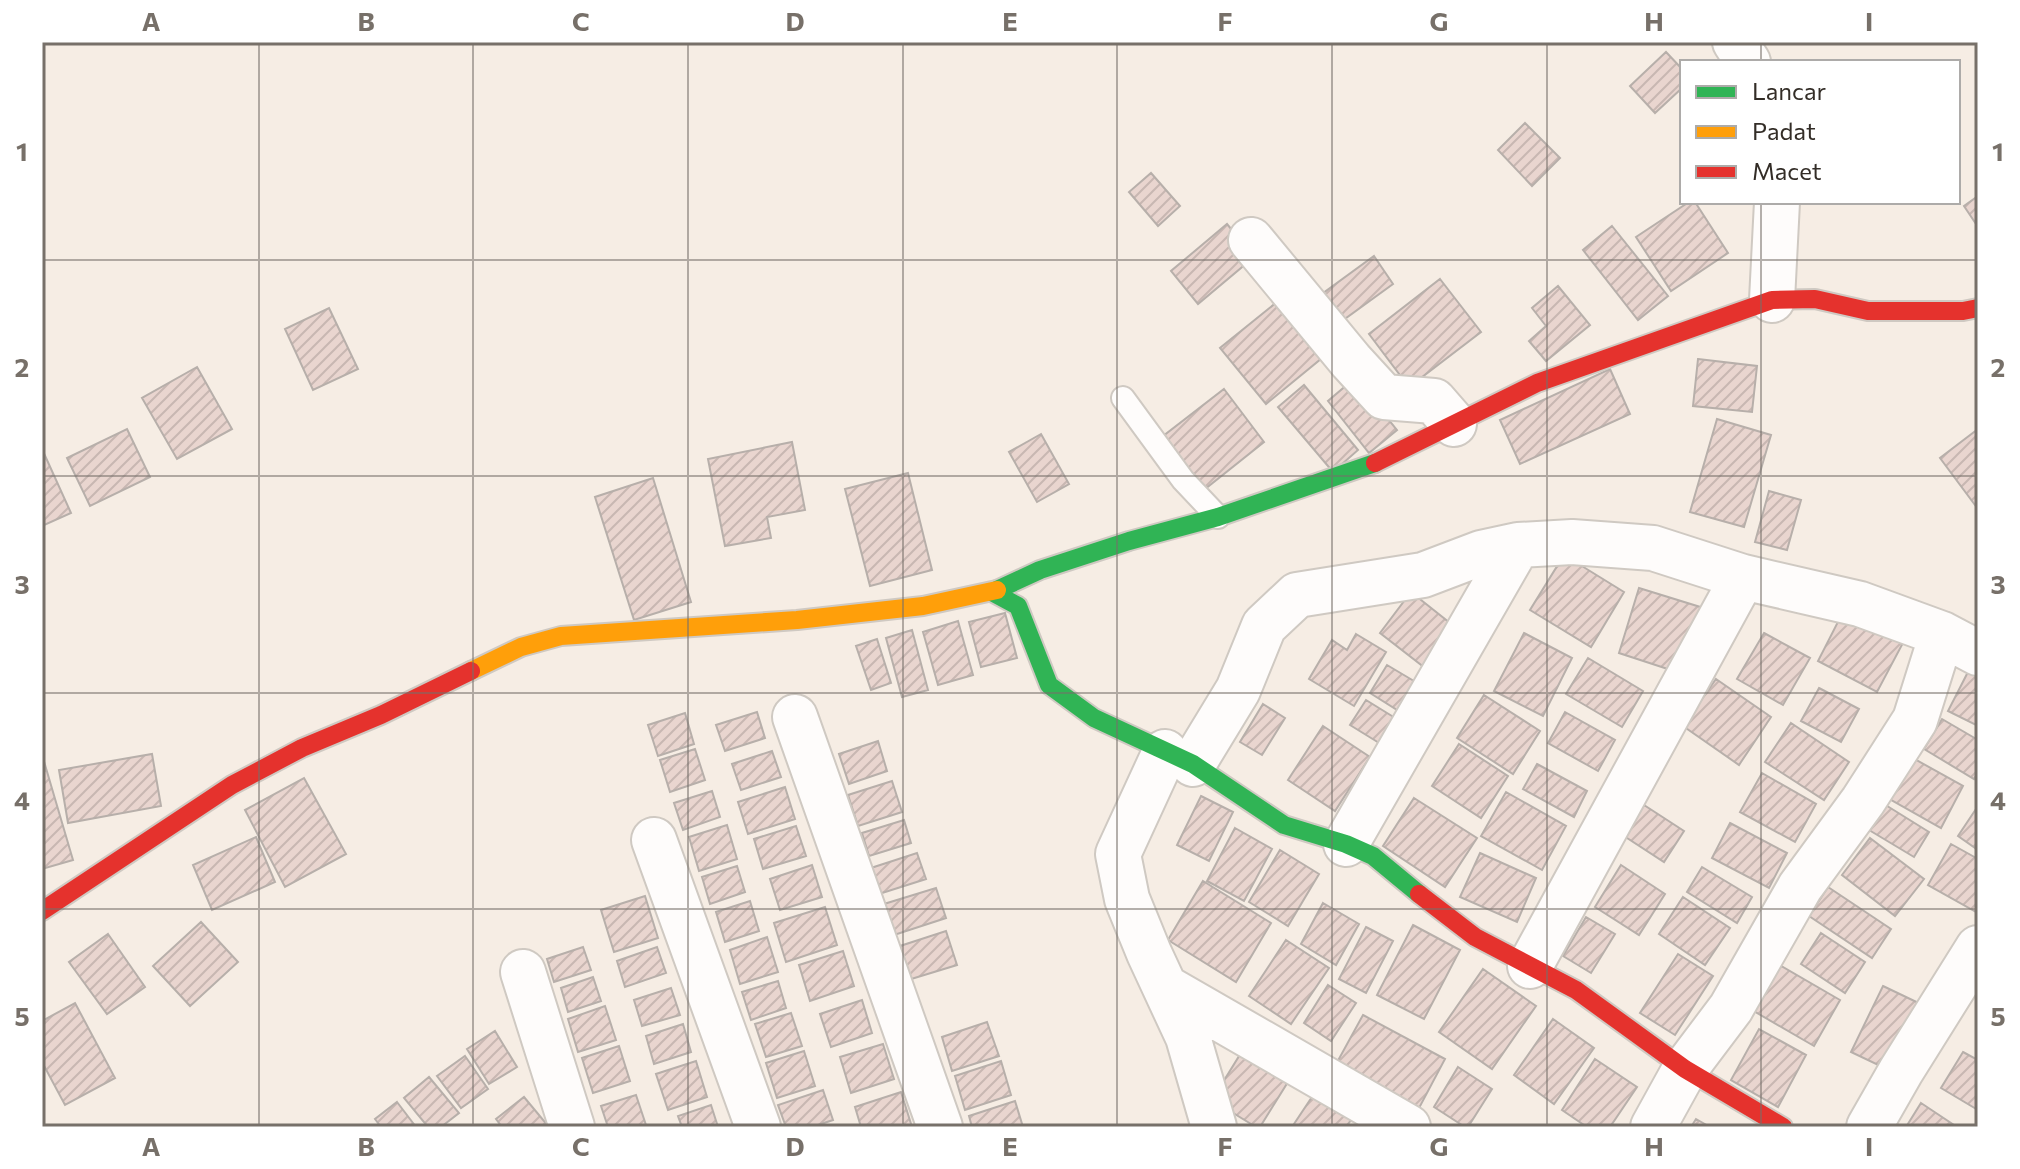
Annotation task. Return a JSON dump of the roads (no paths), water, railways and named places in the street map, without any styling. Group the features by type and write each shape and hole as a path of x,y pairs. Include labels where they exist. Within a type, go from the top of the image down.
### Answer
{"street":[{"path":"1735,42 1747,60"},
{"path":"1772,300 1777,204"},
{"path":"1251,240 1384,397 1434,401 1454,424"},
{"path":"42,911 232,785 302,748 381,715 521,647 561,636 797,620 923,606 992,592 1040,570 1218,517 1370,466 1537,383 1772,300 1815,299 1868,311 1963,311 1978,308"},
{"path":"1214,1127 1188,1037 1127,899 1118,854 1179,758 1238,690 1264,626 1297,595 1423,575 1481,553 1518,545 1572,542 1653,548 1743,577 1860,604 1960,644 1863,801 1800,887 1731,1008 1685,1069 1653,1127"},
{"path":"1346,844 1518,545"},
{"path":"1530,966 1743,577"},
{"path":"992,592 1018,606 1049,685 1094,718 1179,758 1284,825 1346,844 1373,856 1475,937 1576,990 1685,1069 1783,1127"},
{"path":"795,717 940,1127"},
{"path":"654,840 758,1127"},
{"path":"1869,1127 1978,948"},
{"path":"523,972 572,1127"},
{"path":"1165,987 1408,1127"}],"lane":[{"path":"1123,398 1183,480 1218,517"}]}
